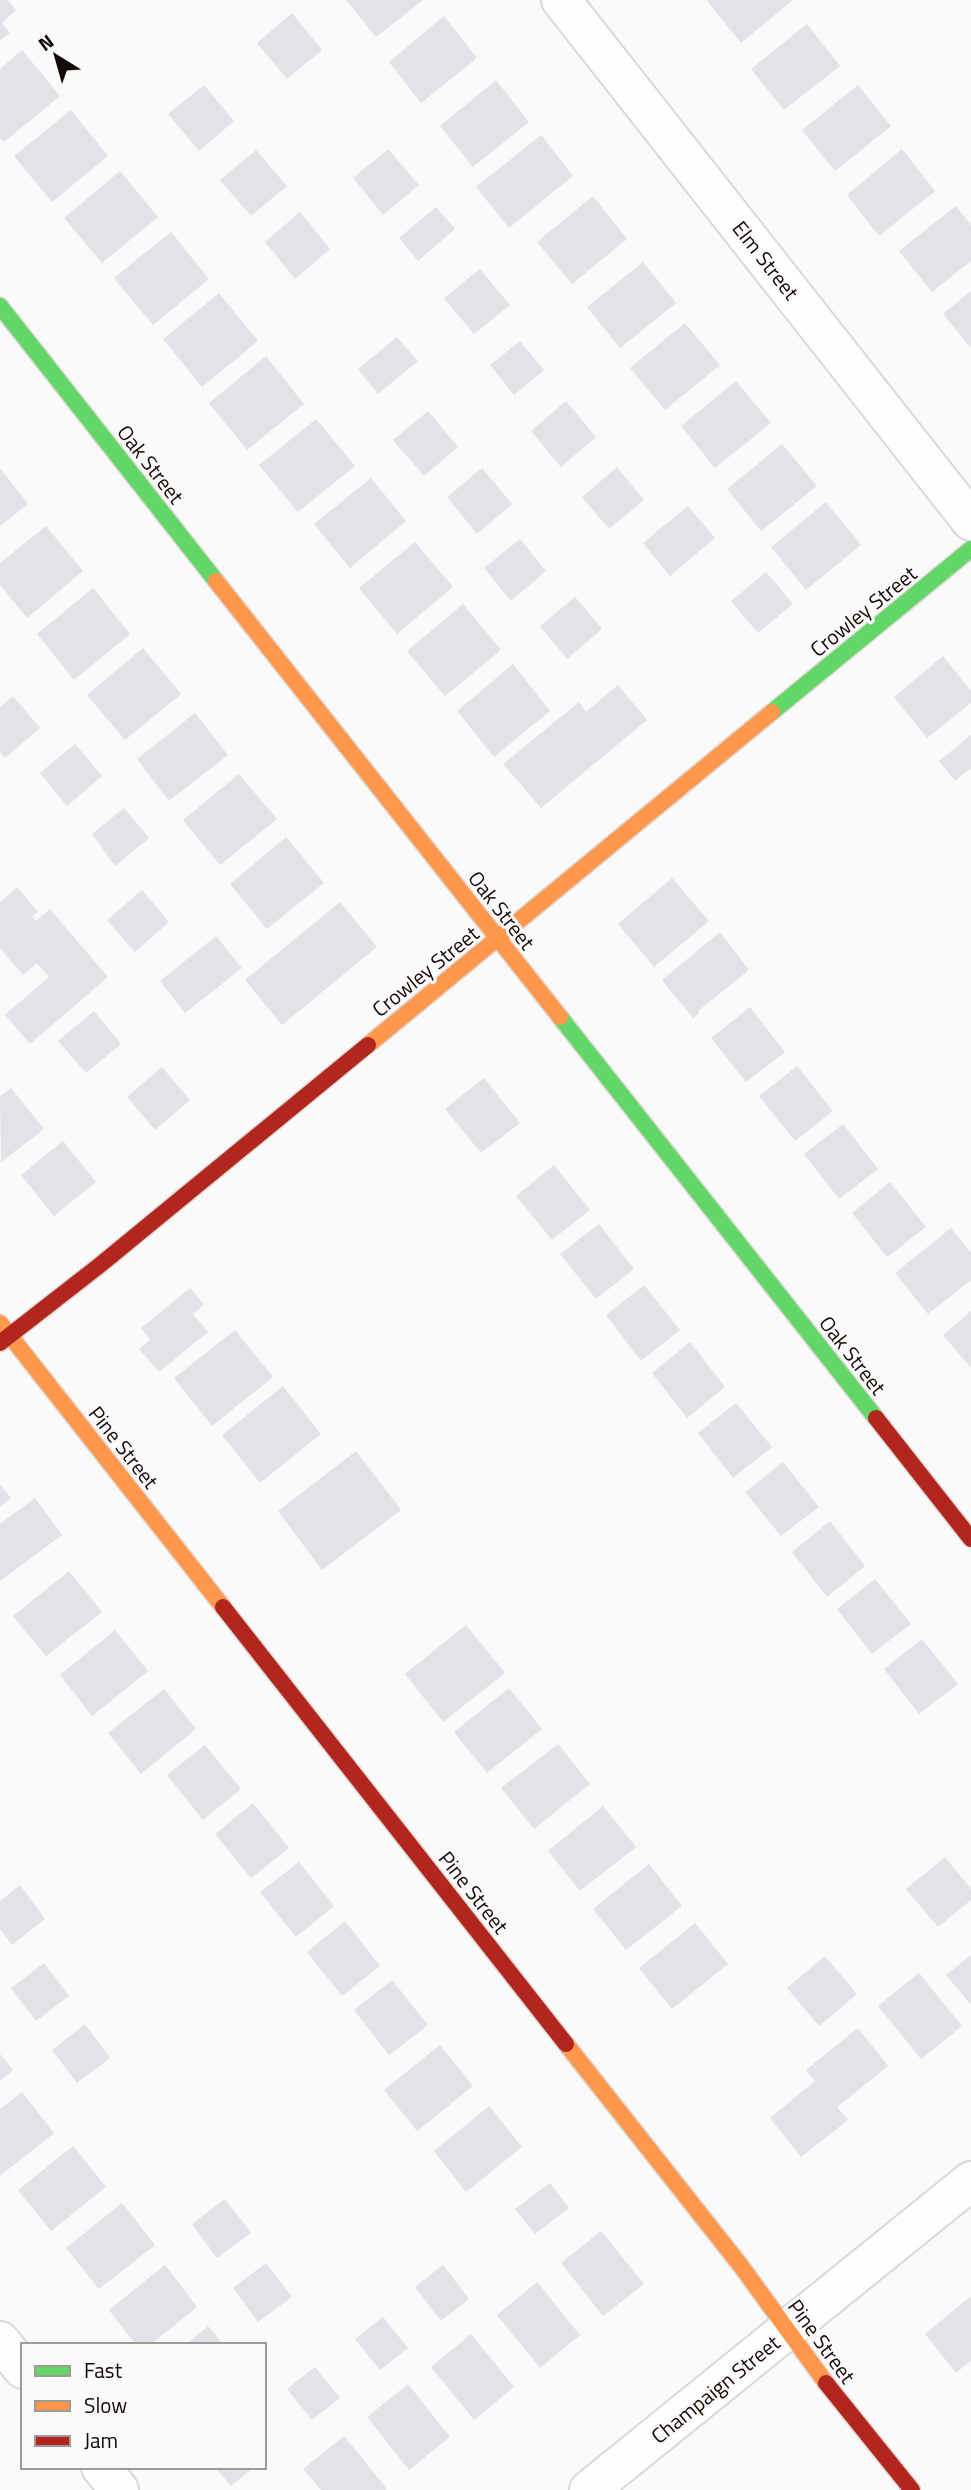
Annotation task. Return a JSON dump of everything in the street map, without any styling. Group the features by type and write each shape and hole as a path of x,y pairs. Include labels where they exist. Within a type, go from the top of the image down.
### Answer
{"street":[{"name":"Elm Street","path":"561,0 971,521"},
{"name":"Oak Street","path":"0,306 971,1539"},
{"name":"Crowley Street","path":"3,1334 100,1265 971,549"},
{"name":"Pine Street","path":"3,1334 723,2244 817,2372 912,2490"},
{"name":"Champaign Street","path":"589,2490 971,2181"},
{"path":"0,2341 21,2367"},
{"path":"103,2469 119,2490"}],"building":[{"path":"0,0 8,0 16,10 2,23 10,33 0,41"},
{"path":"346,0 423,0 376,37"},
{"path":"793,0 741,43 707,1"},
{"path":"292,13 322,50 287,79 257,43"},
{"path":"444,16 477,58 421,103 389,62"},
{"path":"807,24 840,66 784,110 751,69"},
{"path":"22,50 60,96 4,142 0,138 0,69"},
{"path":"496,80 529,122 473,167 440,126"},
{"path":"204,85 234,121 199,151 168,114"},
{"path":"858,85 891,126 835,171 802,130"},
{"path":"71,110 108,156 52,202 14,156"},
{"path":"541,135 573,176 509,228 476,187"},
{"path":"388,149 419,185 383,215 353,178"},
{"path":"902,149 935,191 879,236 847,195"},
{"path":"256,150 287,186 251,216 220,180"},
{"path":"120,171 158,217 102,263 64,218"},
{"path":"593,196 627,239 572,284 537,242"},
{"path":"956,206 971,225 971,261 932,292 899,251"},
{"path":"436,207 455,229 418,261 399,238"},
{"path":"300,212 330,249 295,279 265,242"},
{"path":"171,232 209,279 153,325 114,278"},
{"path":"643,262 676,303 620,348 587,307"},
{"path":"480,269 510,305 474,334 444,298"},
{"path":"971,291 971,348 943,314"},
{"path":"219,293 258,341 202,387 163,339"},
{"path":"685,323 720,365 665,410 630,368"},
{"path":"397,337 418,361 378,394 358,369"},
{"path":"520,341 544,370 514,395 490,365"},
{"path":"266,356 304,404 247,450 209,403"},
{"path":"736,381 771,423 715,468 681,426"},
{"path":"566,401 596,437 561,467 531,431"},
{"path":"428,411 458,447 424,476 393,440"},
{"path":"316,419 355,466 298,512 259,465"},
{"path":"782,444 817,486 761,531 727,489"},
{"path":"617,467 644,500 609,529 582,497"},
{"path":"0,468 28,504 0,526"},
{"path":"482,468 512,504 477,534 447,497"},
{"path":"371,478 406,521 350,568 314,524"},
{"path":"826,502 861,545 806,590 771,547"},
{"path":"688,506 715,538 670,576 643,543"},
{"path":"46,526 83,571 27,618 0,585 0,563"},
{"path":"520,539 546,571 511,601 484,568"},
{"path":"415,542 453,587 397,634 359,588"},
{"path":"766,572 793,604 758,633 731,601"},
{"path":"93,588 130,634 74,680 37,634"},
{"path":"575,597 602,629 567,659 540,626"},
{"path":"463,604 501,650 445,696 407,651"},
{"path":"143,648 181,694 125,740 87,695"},
{"path":"943,656 971,691 971,703 927,738 894,697"},
{"path":"513,664 550,711 494,757 457,711"},
{"path":"618,685 647,720 541,808 503,764 579,702 586,712"},
{"path":"13,696 40,728 5,758 0,752 0,707"},
{"path":"195,713 228,755 169,801 137,759"},
{"path":"971,735 971,768 955,781 939,761"},
{"path":"75,744 102,776 67,806 40,773"},
{"path":"239,774 277,819 220,865 183,820"},
{"path":"124,808 149,838 115,866 92,834"},
{"path":"286,837 324,883 267,929 230,884"},
{"path":"672,878 709,921 654,967 618,924"},
{"path":"17,887 38,912 32,916 36,921 50,909 108,977 30,1044 5,1015 49,977 37,963 23,975 0,948 0,902"},
{"path":"142,890 169,922 135,952 107,920"},
{"path":"340,902 377,947 282,1025 245,980"},
{"path":"720,932 749,970 693,1018 662,980"},
{"path":"216,936 242,968 185,1013 160,981"},
{"path":"750,1007 785,1052 746,1082 711,1038"},
{"path":"94,1011 121,1044 86,1073 58,1041"},
{"path":"797,1066 833,1111 795,1141 759,1096"},
{"path":"162,1067 190,1100 155,1130 127,1097"},
{"path":"484,1078 520,1123 481,1153 445,1109"},
{"path":"11,1088 44,1129 1,1162 0,1096"},
{"path":"843,1124 878,1169 839,1199 804,1154"},
{"path":"63,1141 96,1182 54,1216 21,1175"},
{"path":"554,1165 590,1210 552,1240 516,1196"},
{"path":"890,1182 926,1227 887,1257 852,1213"},
{"path":"599,1224 634,1269 596,1299 560,1254"},
{"path":"951,1228 971,1253 971,1280 928,1314 895,1273"},
{"path":"644,1285 680,1330 641,1361 606,1315"},
{"path":"190,1288 204,1304 193,1314 208,1332 159,1372 139,1349 150,1340 141,1328"},
{"path":"971,1311 971,1368 943,1335"},
{"path":"235,1330 273,1377 212,1426 174,1378"},
{"path":"690,1342 725,1387 687,1418 652,1373"},
{"path":"283,1386 321,1434 260,1483 222,1435"},
{"path":"736,1403 772,1447 733,1478 698,1433"},
{"path":"356,1451 401,1510 322,1570 278,1511"},
{"path":"783,1462 819,1507 781,1536 745,1492"},
{"path":"0,1484 11,1498 0,1507"},
{"path":"35,1498 62,1535 0,1581 0,1524"},
{"path":"830,1521 865,1566 827,1597 792,1552"},
{"path":"69,1571 102,1612 46,1656 13,1616"},
{"path":"875,1579 911,1624 872,1654 837,1609"},
{"path":"466,1625 505,1673 443,1722 405,1674"},
{"path":"115,1630 148,1671 92,1716 60,1675"},
{"path":"922,1639 958,1684 919,1714 884,1669"},
{"path":"509,1688 542,1729 487,1773 454,1732"},
{"path":"164,1689 196,1729 141,1774 108,1733"},
{"path":"558,1744 590,1784 534,1829 501,1788"},
{"path":"205,1745 241,1789 203,1820 167,1775"},
{"path":"253,1803 289,1848 251,1878 215,1834"},
{"path":"603,1806 636,1847 580,1891 548,1851"},
{"path":"945,1857 971,1889 971,1900 938,1927 906,1889"},
{"path":"299,1862 334,1906 296,1937 260,1892"},
{"path":"649,1864 682,1906 626,1950 593,1909"},
{"path":"20,1885 45,1919 12,1945 0,1929 0,1901"},
{"path":"345,1921 380,1966 342,1996 307,1952"},
{"path":"695,1923 728,1964 672,2009 639,1968"},
{"path":"971,1955 971,2005 946,1975"},
{"path":"825,1956 857,1994 819,2026 787,1988"},
{"path":"44,1963 69,1996 36,2021 11,1988"},
{"path":"919,1973 962,2026 921,2059 878,2006"},
{"path":"392,1980 428,2025 389,2055 354,2010"},
{"path":"85,2024 110,2058 77,2083 52,2050"},
{"path":"858,2028 888,2066 837,2107 848,2120 801,2157 770,2118 815,2081 806,2070"},
{"path":"440,2045 473,2086 417,2131 384,2090"},
{"path":"0,2054 13,2070 0,2081"},
{"path":"22,2092 54,2133 0,2176 0,2109"},
{"path":"489,2106 522,2147 466,2192 434,2151"},
{"path":"73,2146 106,2187 51,2231 18,2190"},
{"path":"550,2183 569,2208 535,2234 515,2209"},
{"path":"225,2199 251,2233 217,2258 192,2224"},
{"path":"122,2203 155,2245 99,2289 66,2248"},
{"path":"601,2231 644,2284 603,2316 561,2263"},
{"path":"266,2263 292,2297 258,2322 233,2288"},
{"path":"165,2265 197,2307 152,2343 134,2343 109,2310"},
{"path":"443,2265 469,2299 441,2321 415,2287"},
{"path":"537,2282 580,2335 540,2368 497,2315"},
{"path":"971,2296 971,2360 956,2373 925,2334"},
{"path":"383,2317 408,2348 380,2370 355,2339"},
{"path":"208,2326 222,2343 187,2343"},
{"path":"471,2334 514,2387 474,2420 431,2367"},
{"path":"315,2367 340,2398 312,2420 287,2389"},
{"path":"408,2384 450,2437 409,2470 367,2417"},
{"path":"344,2436 387,2489 321,2490 303,2469"},
{"path":"217,2469 252,2469 231,2486"}],"traffic: fast":[{"path":"0,306 216,581"},
{"path":"772,712 971,549"},
{"path":"560,1017 876,1418"}],"traffic: slow":[{"path":"216,581 560,1017"},
{"path":"368,1045 772,712"},
{"path":"0,1323 223,1607"},
{"path":"566,2044 741,2266 826,2383"}],"traffic: jam":[{"path":"0,1343 100,1265 368,1045"},
{"path":"876,1418 971,1539"},
{"path":"223,1607 566,2044"},
{"path":"826,2383 912,2490"}]}
